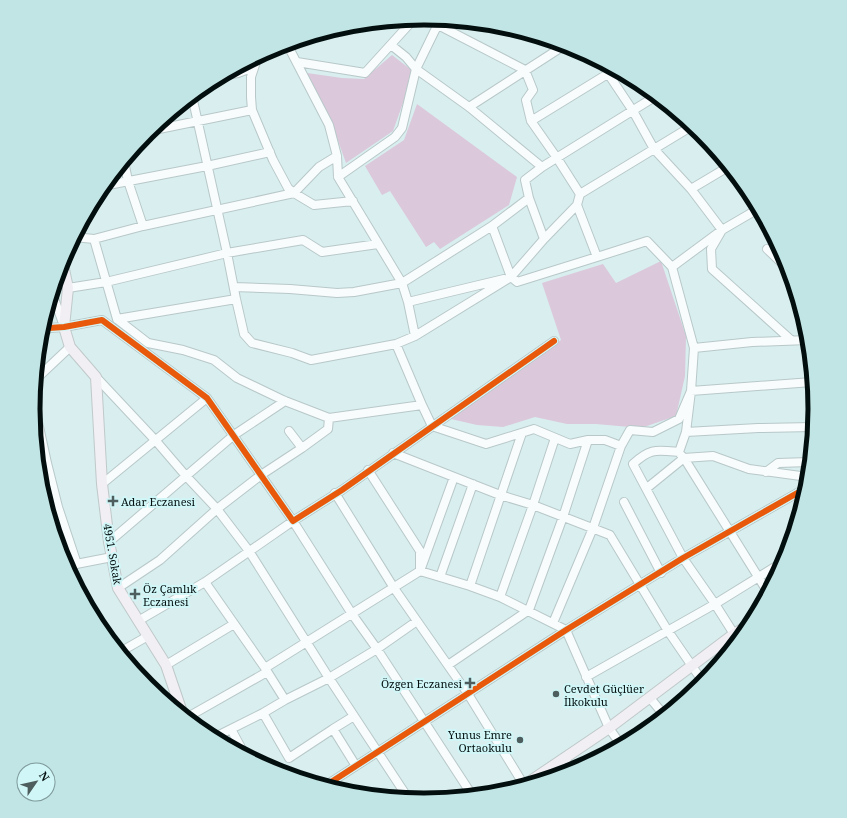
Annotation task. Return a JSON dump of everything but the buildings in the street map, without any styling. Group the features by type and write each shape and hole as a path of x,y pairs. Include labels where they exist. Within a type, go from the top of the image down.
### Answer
{"main road":[{"path":"65,273 68,288 64,327 70,347 96,377"},
{"name":"4951. Sokak","path":"96,377 102,484 109,542 118,588 166,665 180,706"},
{"path":"540,775 609,728 734,634"}],"street":[{"path":"297,62 365,73 408,26"},
{"path":"338,177 395,137 402,128 416,69 437,26"},
{"path":"446,26 526,70 533,90 526,100 532,121 580,194"},
{"path":"391,45 406,57 416,69 469,107 542,167"},
{"path":"290,49 329,125 337,156 338,177 402,282 415,336"},
{"path":"469,107 558,49"},
{"path":"238,73 254,67"},
{"path":"254,67 250,86 252,110 270,152 288,188 314,204 353,201"},
{"path":"532,121 610,73"},
{"path":"612,74 654,148 691,190 722,230"},
{"path":"544,239 529,198 525,180 542,167 650,99"},
{"path":"193,102 228,253 244,334 252,343 292,353 311,360 396,344 415,336 511,277 544,239 577,205 580,194 687,129"},
{"path":"161,129 252,110"},
{"path":"112,184 270,152"},
{"path":"80,238 94,239 143,226 294,193 319,167 337,156"},
{"path":"125,168 128,181 143,226"},
{"path":"691,190 724,170"},
{"path":"234,287 290,289 338,293 354,292 402,282 492,226 529,198"},
{"path":"577,205 597,257"},
{"path":"672,266 722,230 753,213"},
{"path":"492,226 511,277 517,282 647,241 672,266 694,348 692,391 681,455 647,488"},
{"path":"722,230 711,249 712,269 791,340"},
{"path":"94,239 117,319 148,343 184,350 214,360 237,378 329,418 422,405"},
{"path":"68,288 106,282 228,253 303,240 322,252 378,244"},
{"path":"767,249 776,258"},
{"path":"408,302 511,277"},
{"path":"117,319 236,299"},
{"path":"55,302 64,327"},
{"path":"49,325 64,327 102,320 207,398 293,521 352,614 377,648 469,790"},
{"path":"694,348 752,342 801,340"},
{"path":"138,620 205,582 335,494 554,341"},
{"path":"396,344 432,426 486,444 534,429 570,444 588,440 604,440 621,446"},
{"path":"41,374 70,347"},
{"path":"96,377 217,509 249,551 329,678 404,792"},
{"path":"692,391 807,382"},
{"path":"553,623 594,528 621,446 630,430 653,432 679,419 692,391"},
{"path":"102,484 207,398"},
{"path":"109,542 234,435 285,400"},
{"path":"118,588 160,560 217,509 261,475 328,429 329,418"},
{"path":"686,432 807,427"},
{"path":"40,429 58,507 78,564"},
{"path":"289,431 302,448"},
{"path":"470,586 522,433"},
{"path":"500,597 555,438"},
{"path":"448,665 529,610 563,517 588,440"},
{"path":"734,634 683,558 633,464 644,453 659,450 681,455 713,456 749,469 801,476"},
{"path":"393,453 500,495 533,505 610,535 668,631 699,676"},
{"path":"681,455 764,586"},
{"path":"766,472 778,464 803,462"},
{"path":"368,470 420,551 420,571"},
{"path":"191,715 266,670 307,642 420,571 454,477"},
{"path":"440,577 473,484"},
{"path":"332,782 566,630 640,586 683,558 798,493"},
{"path":"335,494 394,588 468,694 522,780"},
{"path":"624,502 661,573"},
{"path":"54,510 58,507"},
{"path":"73,565 112,557"},
{"path":"586,678 715,604 773,568"},
{"path":"420,571 500,597 529,610 566,630 609,728 618,740"},
{"path":"205,582 285,700"},
{"path":"220,735 329,678 417,621"},
{"path":"166,665 234,624"},
{"path":"124,649 148,636"},
{"path":"650,698 661,711"},
{"path":"263,713 288,758 354,716"},
{"path":"231,729 240,747"},
{"path":"333,729 356,766"},
{"path":"564,759 569,765"}],"shaded area":[{"path":"392,55 414,72 393,131 346,163 332,124 307,73 342,78 364,79"},
{"path":"417,104 517,177 509,205 440,249 434,242 426,247 390,191 382,195 365,166 404,140"},
{"path":"661,261 686,336 685,376 676,416 641,428 596,424 567,424 535,417 503,427 477,425 451,419 456,412 561,340 542,283 603,264 616,283"}],"cycle path":[{"path":"49,328 64,327 102,320 207,398 293,521 342,490 554,341"},
{"path":"331,782 566,630 683,558 798,493"}],"place":[{"name":"Adar Eczanesi","path":"113,501"},
{"name":"Öz Çamlık Eczanesi","path":"135,594"},
{"name":"Özgen Eczanesi","path":"470,683"},
{"name":"Cevdet Güçlüer İlkokulu","path":"556,694"},
{"name":"Yunus Emre Ortaokulu","path":"520,740"}]}
